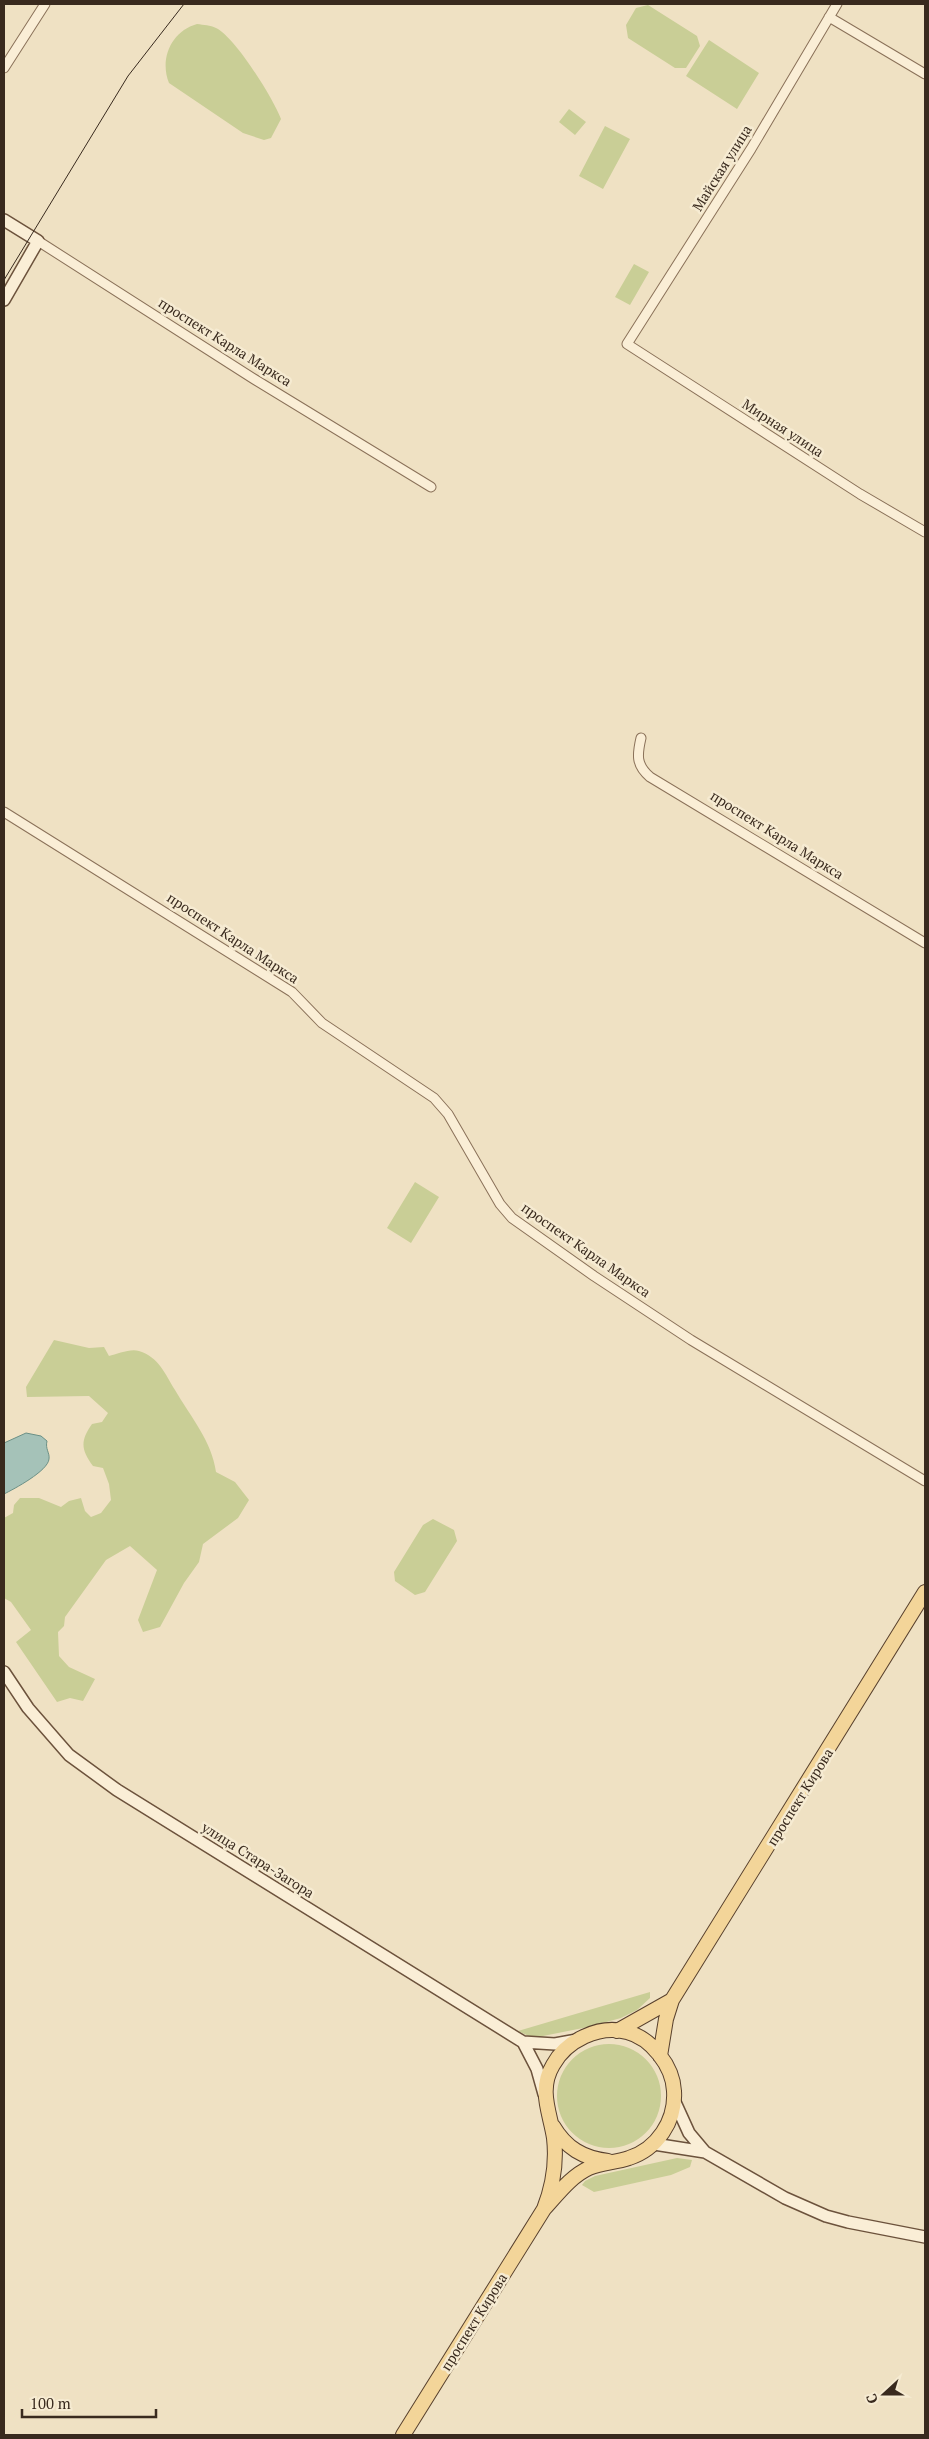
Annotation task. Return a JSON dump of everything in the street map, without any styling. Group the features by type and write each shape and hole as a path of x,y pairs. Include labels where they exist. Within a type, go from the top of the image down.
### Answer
{"main road":[{"name":"проспект Карла Маркса","path":"4,220 38,241"},
{"path":"4,300 38,241"},
{"name":"проспект Кирова","path":"672,2000 925,1592"},
{"name":"улица Стара-Загора","path":"4,1672 44,1728 69,1756 86,1769 523,2042"},
{"path":"617,2031 672,2000"},
{"path":"660,2056 666,2019 672,2000"},
{"path":"523,2042 555,2044 576,2040 591,2034 617,2031 627,2032 640,2039 660,2056 672,2080 674,2100 689,2133 705,2152 785,2198 826,2216 925,2238"},
{"path":"544,2094 552,2065 560,2054 576,2040"},
{"path":"523,2042 537,2069 554,2138 553,2187 544,2209"},
{"path":"544,2209 567,2184 587,2169 608,2161 629,2158 642,2153 654,2144 668,2124 674,2100"},
{"path":"549,2119 560,2137 571,2149 587,2157 608,2161"},
{"path":"654,2144 705,2152"},
{"name":"проспект Кирова","path":"403,2435 544,2209"}],"street":[{"path":"4,68 45,4"},
{"name":"Майская улица","path":"627,344 751,149 837,4"},
{"path":"829,16 925,74"},
{"name":"проспект Карла Маркса","path":"38,241 246,374 431,487"},
{"name":"Мирная улица","path":"627,344 860,494 925,532"},
{"name":"проспект Карла Маркса","path":"641,738 637,755 641,769 650,777 925,943"},
{"name":"проспект Карла Маркса","path":"4,812 292,992 322,1023 434,1098 452,1120 500,1204 512,1218 594,1276 692,1340 925,1481"}],"green space":[{"path":"648,5 697,36 700,46 686,68 675,68 628,38 626,25 636,8"},
{"path":"197,24 214,27 224,34 253,69 281,119 271,138 264,140 243,133 169,83 166,74 166,64 170,47 181,33"},
{"path":"709,40 759,73 737,109 686,76"},
{"path":"569,109 586,122 575,135 559,122"},
{"path":"605,126 630,139 603,189 579,176"},
{"path":"634,264 649,272 630,305 615,297"},
{"path":"415,1182 439,1197 411,1243 387,1228"},
{"path":"54,1340 89,1348 104,1347 109,1356 136,1350 152,1357 164,1372 200,1429 210,1450 216,1472 235,1482 249,1500 238,1518 203,1544 199,1562 184,1583 160,1627 143,1632 138,1620 157,1570 130,1546 106,1560 65,1617 64,1626 58,1632 59,1656 69,1667 95,1679 83,1701 70,1698 57,1702 16,1642 31,1630 11,1602 4,1598 4,1518 13,1513 14,1505 20,1498 39,1498 61,1507 69,1501 81,1498 85,1511 91,1517 101,1513 111,1500 109,1484 103,1468 93,1466 84,1450 85,1435 88,1430 92,1424 102,1422 108,1413 89,1396 27,1397 26,1387"},
{"path":"433,1519 454,1530 457,1541 425,1592 415,1595 395,1581 394,1572 423,1525"},
{"path":"650,1992 650,1998 637,2010 621,2018 533,2038 518,2031"},
{"path":"609,2044 629,2048 646,2059 657,2076 661,2096 657,2116 646,2133 629,2144 609,2148 589,2144 572,2133 561,2116 557,2096 561,2076 572,2059 589,2048"},
{"path":"677,2158 692,2160 690,2167 671,2175 594,2192 582,2185 585,2181 595,2176"}],"water":[{"path":"26,1433 41,1436 47,1441 49,1459 43,1469 37,1474 4,1494 4,1443"}],"tram line":[{"path":"4,280 128,76 184,4"}]}
